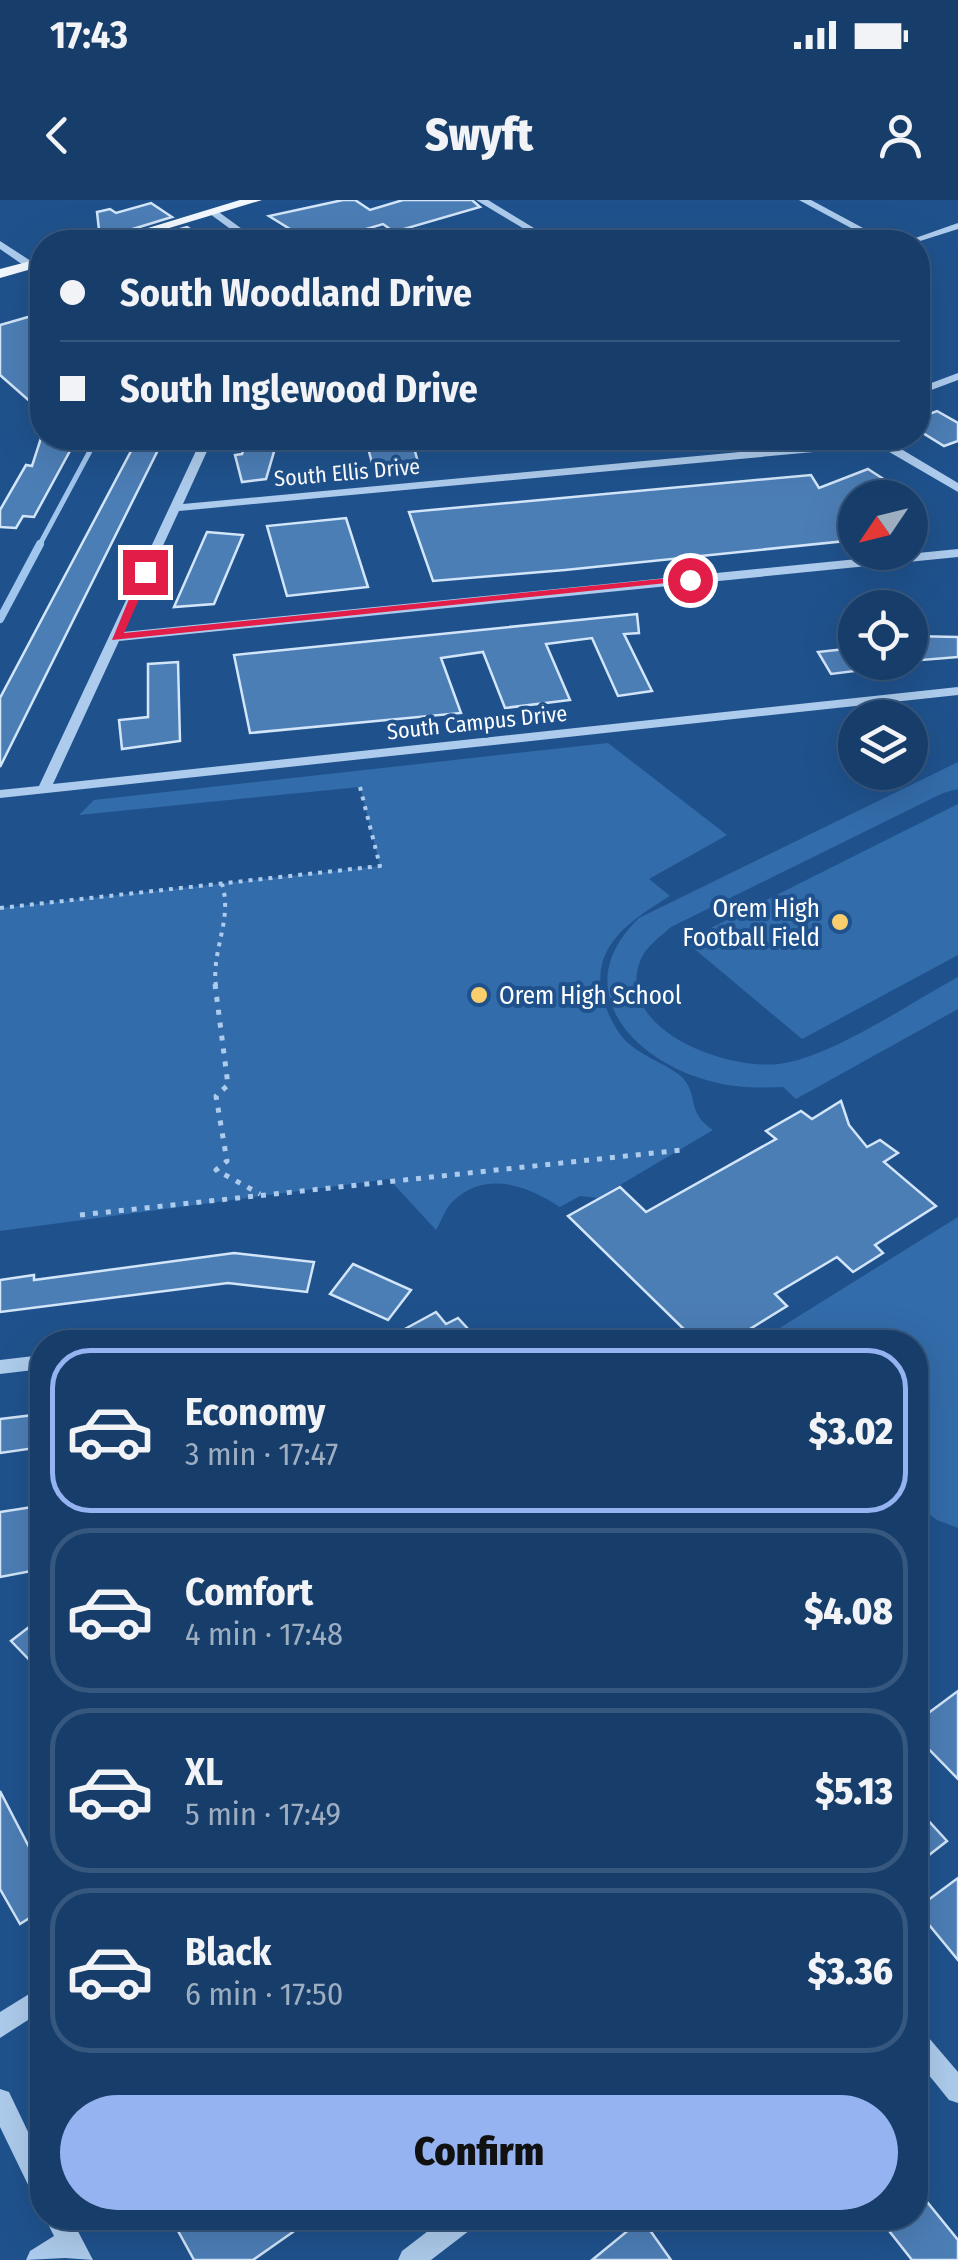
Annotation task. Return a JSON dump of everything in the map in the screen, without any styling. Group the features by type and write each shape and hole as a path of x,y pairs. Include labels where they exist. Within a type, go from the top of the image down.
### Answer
{"main road":[{"path":"150,230 255,200"},
{"path":"0,274 30,266"}],"street":[{"path":"480,200 531,230"},
{"path":"804,200 861,230"},
{"path":"213,212 237,230"},
{"path":"930,235 958,226"},
{"path":"0,244 30,261"},
{"path":"930,387 958,376"},
{"path":"44,789 201,450"},
{"name":"South Ellis Drive","path":"174,508 774,450"},
{"path":"895,450 958,488"},
{"path":"116,637 958,553"},
{"name":"South Campus Drive","path":"0,794 958,691"},
{"path":"0,1367 30,1363"},
{"path":"0,2026 30,2006"},
{"path":"928,2055 958,2091"},
{"path":"0,2101 30,2162"},
{"path":"411,2260 450,2230"},
{"path":"39,2260 69,2239"}],"path":[{"path":"0,908 380,866 360,787"},
{"path":"222,884 228,903 214,973 228,1085 216,1096 227,1161 216,1170 262,1196"},
{"path":"80,1215 682,1150"}],"shaded area":[{"path":"608,743 727,835 649,879 670,896 626,927 606,953 601,968 605,1005 618,1031 637,1050 683,1078 699,1117 713,1130 598,1198 580,1196 560,1207 520,1187 479,1186 452,1202 436,1230 389,1179 0,1231 0,908 380,866 360,787 79,815 94,800"},
{"path":"958,762 958,789 671,927 642,956 637,986 644,1007 659,1026 681,1041 706,1053 757,1064 779,1064 822,1052 958,977 958,1009 796,1099 783,1087 731,1085 685,1072 658,1058 636,1040 619,1019 609,996 608,971 618,945 639,918 901,790 928,790 928,777"},
{"name":"Orem High Football Field","path":"958,804 958,955 802,1039 685,941"},
{"path":"958,1217 958,1528 928,1513 928,1330 776,1330"}],"building":[{"path":"343,200 355,200 370,210 403,200 472,200 480,207 401,230 391,230 383,224 363,230 292,230 269,216"},
{"path":"151,203 172,217 129,230 99,230 97,212 110,209 116,213"},
{"path":"30,316 30,401 0,375 0,325"},
{"path":"937,411 958,423 958,441 944,446 930,437 930,414"},
{"path":"37,450 70,450 34,517 23,516 16,528 0,527 0,510 26,465 32,466"},
{"path":"132,450 158,450 0,767 0,698"},
{"path":"244,450 274,450 266,479 242,482 235,455"},
{"path":"369,450 415,450 419,466 374,470"},
{"path":"868,469 885,480 840,480"},
{"path":"811,475 819,488 838,481 838,542 433,581 409,512"},
{"path":"346,518 368,587 287,596 267,526"},
{"path":"207,532 243,535 214,604 174,607"},
{"path":"637,614 639,633 624,634 652,691 618,696 592,638 546,644 570,700 505,708 483,652 441,658 461,713 250,733 234,655"},
{"path":"928,636 958,637 958,657 928,660"},
{"path":"838,650 838,673 831,674 818,652"},
{"path":"178,662 180,741 122,749 119,720 148,717 148,664"},
{"path":"841,1101 849,1125 867,1147 880,1140 898,1153 884,1162 936,1206 875,1245 883,1253 853,1272 837,1257 775,1294 787,1306 748,1330 685,1330 568,1216 620,1187 646,1212 776,1139 766,1131 801,1111 812,1119"},
{"path":"234,1253 314,1262 307,1292 228,1283 0,1312 0,1280 34,1275 34,1280"},
{"path":"353,1264 411,1290 388,1320 330,1294"},
{"path":"436,1312 446,1324 458,1318 469,1330 403,1330"},
{"path":"30,1415 30,1449 0,1453 0,1419"},
{"path":"30,1507 30,1571 0,1577 0,1512"},
{"path":"30,1626 30,1661 11,1641"},
{"path":"958,1691 958,1779 928,1748 928,1713"},
{"path":"0,1791 30,1849 30,1918 20,1924 0,1889"},
{"path":"928,1820 947,1841 928,1856"},
{"path":"958,1878 958,1960 928,1924 928,1900"},
{"path":"928,2203 958,2240 958,2260 912,2260 888,2230 928,2230"},
{"path":"178,2230 293,2232 253,2260 194,2260"},
{"path":"629,2230 650,2230 671,2260 592,2260"}],"waterway":[{"path":"39,546 91,450"},
{"path":"0,619 40,544"}],"place":[{"name":"Orem High Football Field","path":"840,922"},
{"name":"Orem High School","path":"479,995"}],"route":[{"path":"145,572 116,637 690,580"}]}
